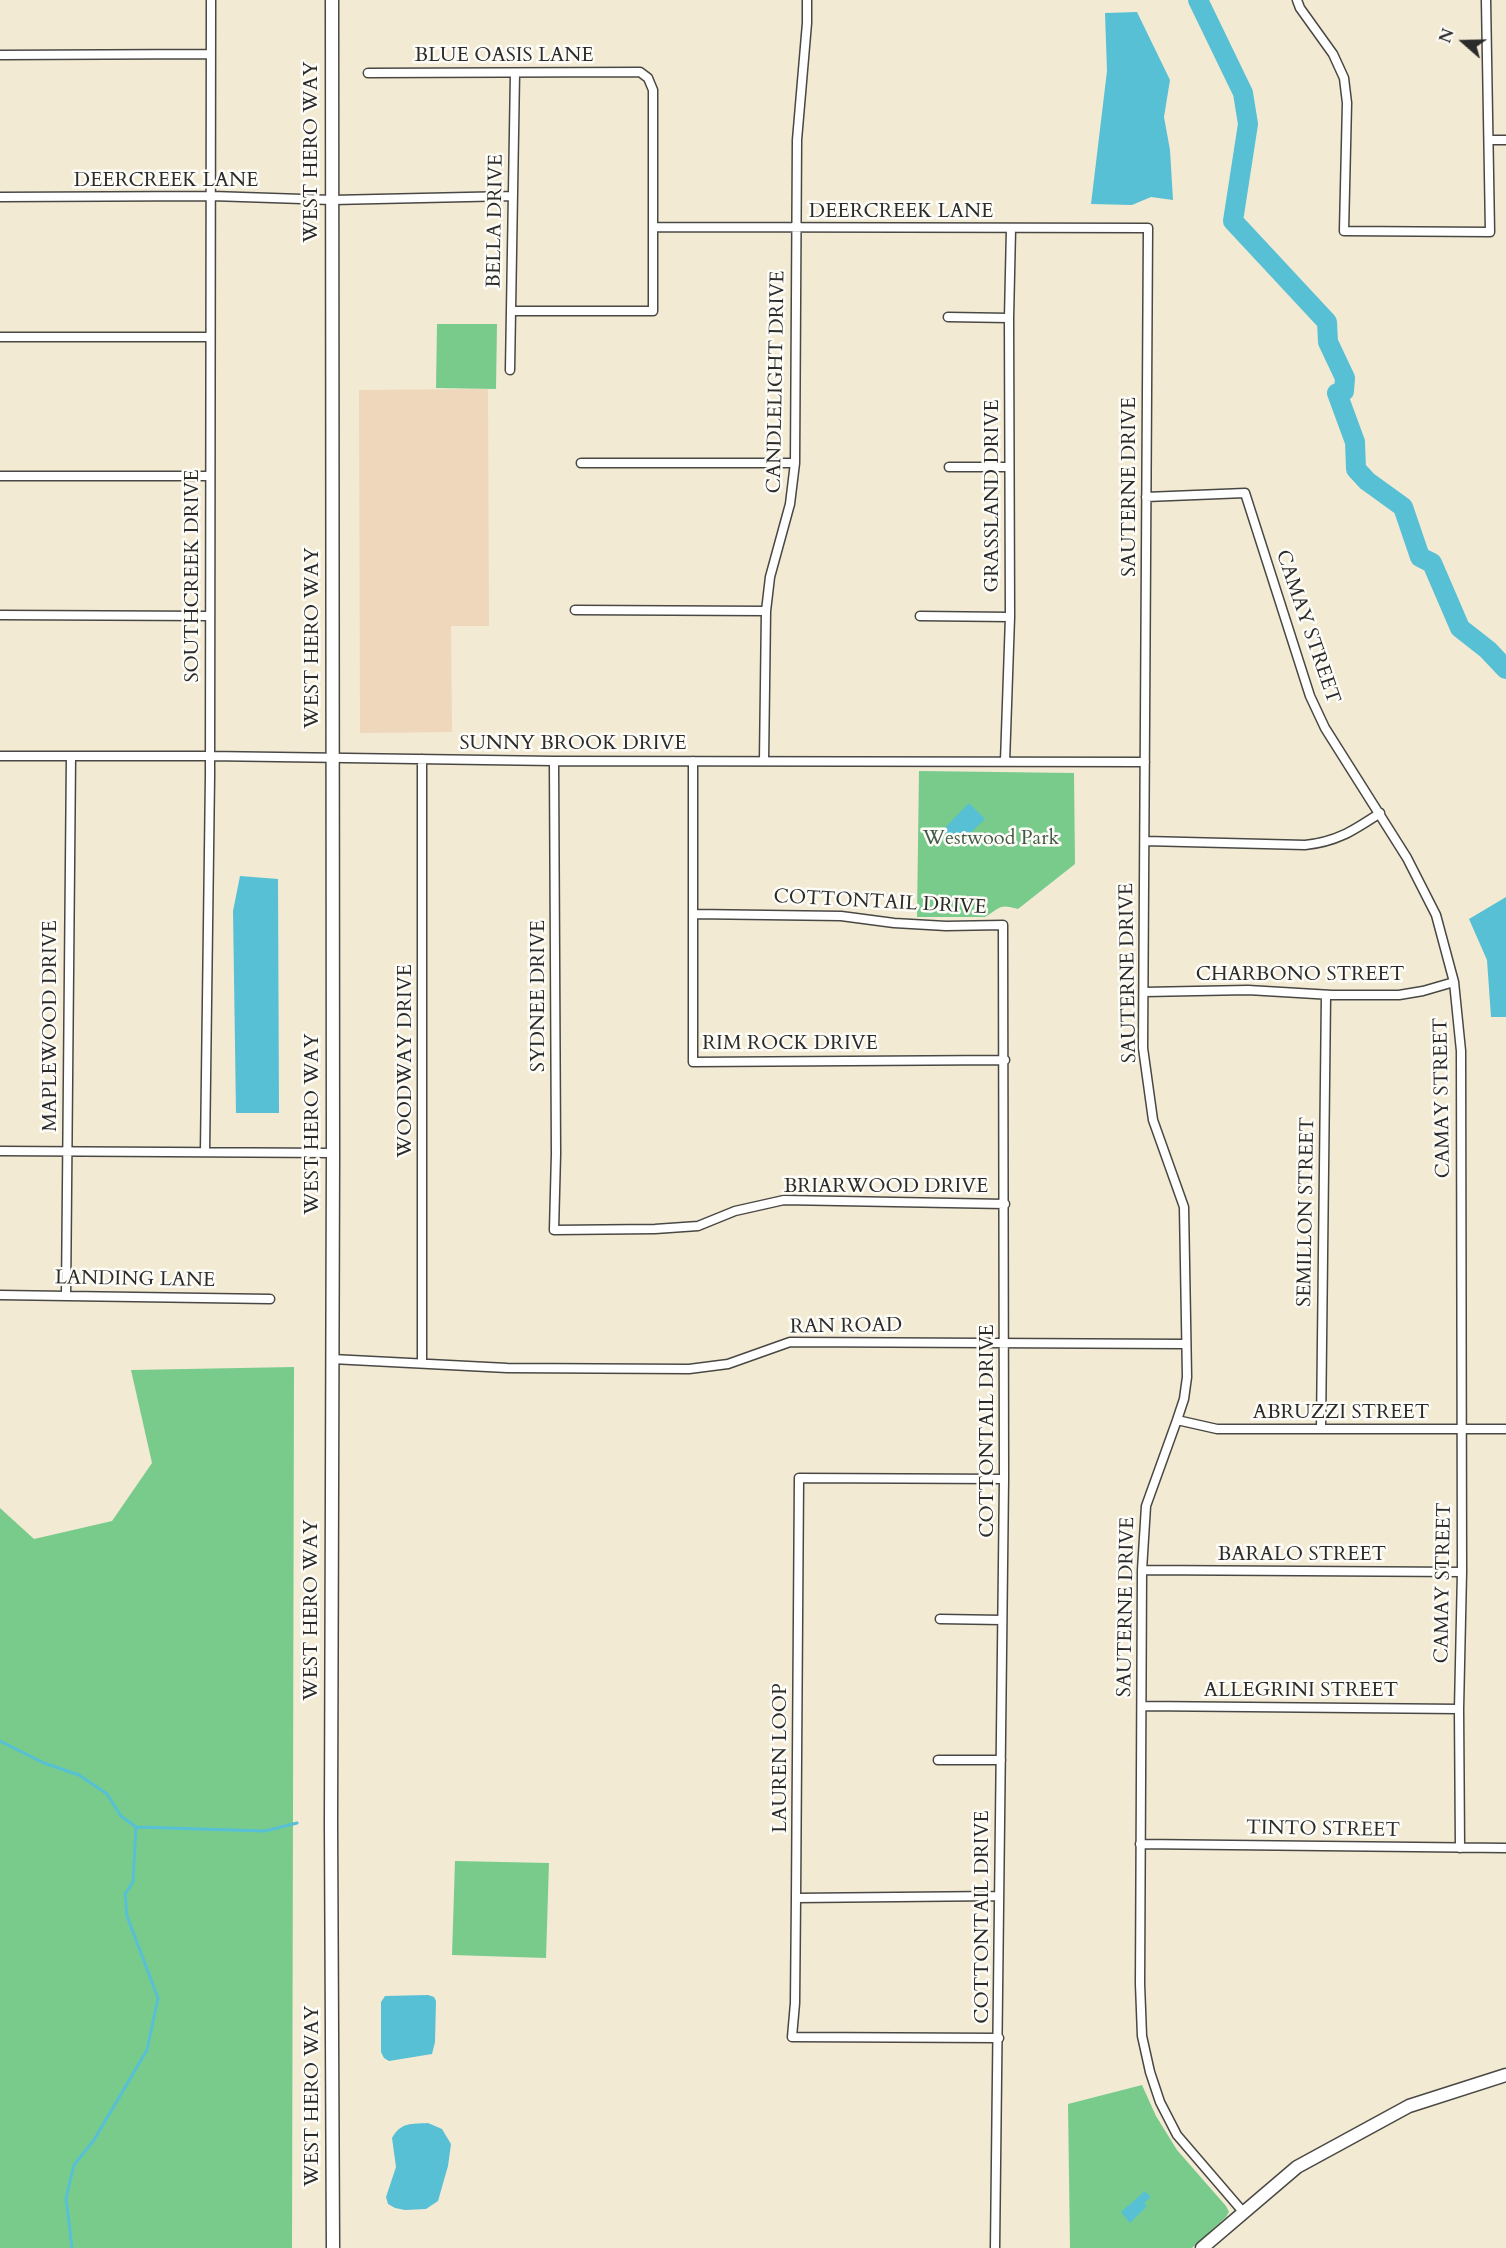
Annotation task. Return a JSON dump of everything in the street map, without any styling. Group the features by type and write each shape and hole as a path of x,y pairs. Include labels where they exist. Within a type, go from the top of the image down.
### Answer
{"main road":[{"name":"WEST HERO WAY","path":"332,0 331,1822 333,2248"},
{"path":"1202,2248 1297,2167 1409,2106 1506,2075"}],"street":[{"name":"SOUTHCREEK DRIVE","path":"205,1152 210,615 211,0"},
{"name":"CANDLELIGHT DRIVE","path":"764,761 766,611 770,577 790,504 795,462 797,141 807,0"},
{"path":"1297,0 1300,8 1333,54 1344,78 1347,103 1344,231 1490,232 1486,0"},
{"path":"0,55 211,54"},
{"name":"BLUE OASIS LANE","path":"368,73 640,72 648,78 653,90 653,227"},
{"name":"BELLA DRIVE","path":"510,370 515,73"},
{"path":"1490,140 1506,140"},
{"name":"DEERCREEK LANE","path":"0,197 212,196 332,200 512,196"},
{"path":"511,311 653,311 653,227"},
{"name":"DEERCREEK LANE","path":"653,227 1149,228"},
{"name":"SAUTERNE DRIVE","path":"1149,228 1143,1048 1153,1120 1184,1207 1187,1377 1178,1420 1146,1506 1142,1570 1140,1844 1142,2025 1150,2072 1160,2102 1177,2135 1244,2213"},
{"name":"GRASSLAND DRIVE","path":"1005,762 1010,617 1011,229"},
{"path":"948,317 1009,318"},
{"path":"0,337 210,337"},
{"path":"581,463 795,462"},
{"path":"949,467 1009,467"},
{"path":"0,476 210,476"},
{"name":"CAMAY STREET","path":"1146,497 1245,493 1310,696 1325,728 1407,858 1436,915 1454,982 1461,1051 1460,1848"},
{"path":"575,610 766,611"},
{"path":"0,615 210,615"},
{"path":"920,616 1010,617"},
{"name":"SUNNY BROOK DRIVE","path":"0,756 209,756 554,761 1145,762"},
{"name":"MAPLEWOOD DRIVE","path":"66,1296 71,756"},
{"name":"WOODWAY DRIVE","path":"422,759 423,1363"},
{"name":"SYDNEE DRIVE","path":"554,761 556,1154 554,1230"},
{"name":"RIM ROCK DRIVE","path":"693,761 693,1062 1005,1060"},
{"path":"1144,841 1313,844 1344,836 1380,813"},
{"name":"COTTONTAIL DRIVE","path":"693,914 841,916 894,923 946,926 1004,925 1005,1479 995,2248"},
{"name":"CHARBONO STREET","path":"1144,992 1248,990 1326,995 1399,995 1454,982"},
{"name":"SEMILLON STREET","path":"1321,1430 1326,995"},
{"path":"0,1151 333,1153"},
{"name":"BRIARWOOD DRIVE","path":"554,1230 655,1229 698,1226 735,1211 784,1200 1005,1204"},
{"name":"LANDING LANE","path":"0,1295 270,1299"},
{"name":"RAN ROAD","path":"332,1359 507,1368 689,1369 728,1364 790,1342 1185,1344"},
{"name":"ABRUZZI STREET","path":"1178,1420 1217,1429 1506,1429"},
{"name":"LAUREN LOOP","path":"999,2038 792,2037 795,2003 799,1478 1005,1479"},
{"name":"BARALO STREET","path":"1142,1570 1462,1572"},
{"path":"940,1619 1002,1620"},
{"name":"ALLEGRINI STREET","path":"1142,1706 1459,1708"},
{"path":"938,1760 1001,1760"},
{"name":"TINTO STREET","path":"1140,1844 1506,1848"},
{"path":"796,1898 998,1896"}],"shaded area":[{"path":"488,389 489,626 451,626 452,732 360,733 359,390"}],"green space":[{"path":"437,324 497,324 496,389 436,388"},
{"name":"Westwood Park","path":"919,771 1074,773 1075,864 1018,909 1003,907 985,917 917,917"},
{"path":"294,1367 292,2248 0,2248 0,1508 34,1539 112,1521 152,1463 131,1370"},
{"path":"455,1861 549,1863 546,1958 452,1955"},
{"path":"1142,2085 1156,2116 1177,2150 1229,2212 1192,2248 1070,2248 1068,2104"}],"water":[{"path":"1137,12 1170,80 1164,117 1170,150 1173,200 1151,197 1132,205 1091,204 1107,71 1105,13"},
{"path":"969,803 985,819 958,845 943,830"},
{"path":"240,876 278,879 279,1113 236,1113 233,911"},
{"path":"1506,897 1506,1017 1491,1017 1487,960 1469,919"},
{"path":"428,1995 434,1997 436,2001 435,2042 432,2054 389,2061 384,2058 381,2052 381,2002 385,1996"},
{"path":"428,2123 442,2129 451,2144 448,2166 438,2201 426,2209 395,2208 388,2204 386,2197 396,2167 392,2138 403,2126"},
{"path":"1145,2191 1151,2197 1144,2203 1147,2206 1130,2223 1121,2212"}],"waterway":[{"path":"1198,0 1243,93 1248,124 1233,221 1327,322 1328,342 1345,378 1344,391 1337,393 1355,442 1356,469 1367,481 1403,507 1420,557 1432,563 1460,628 1488,650 1506,669"},
{"path":"0,1741 44,1763 79,1775 107,1794 121,1816 136,1827 133,1882 125,1894 127,1916 158,1998 147,2050 94,2140 74,2165 66,2198 72,2248"},
{"path":"136,1827 265,1831 297,1823"}]}
